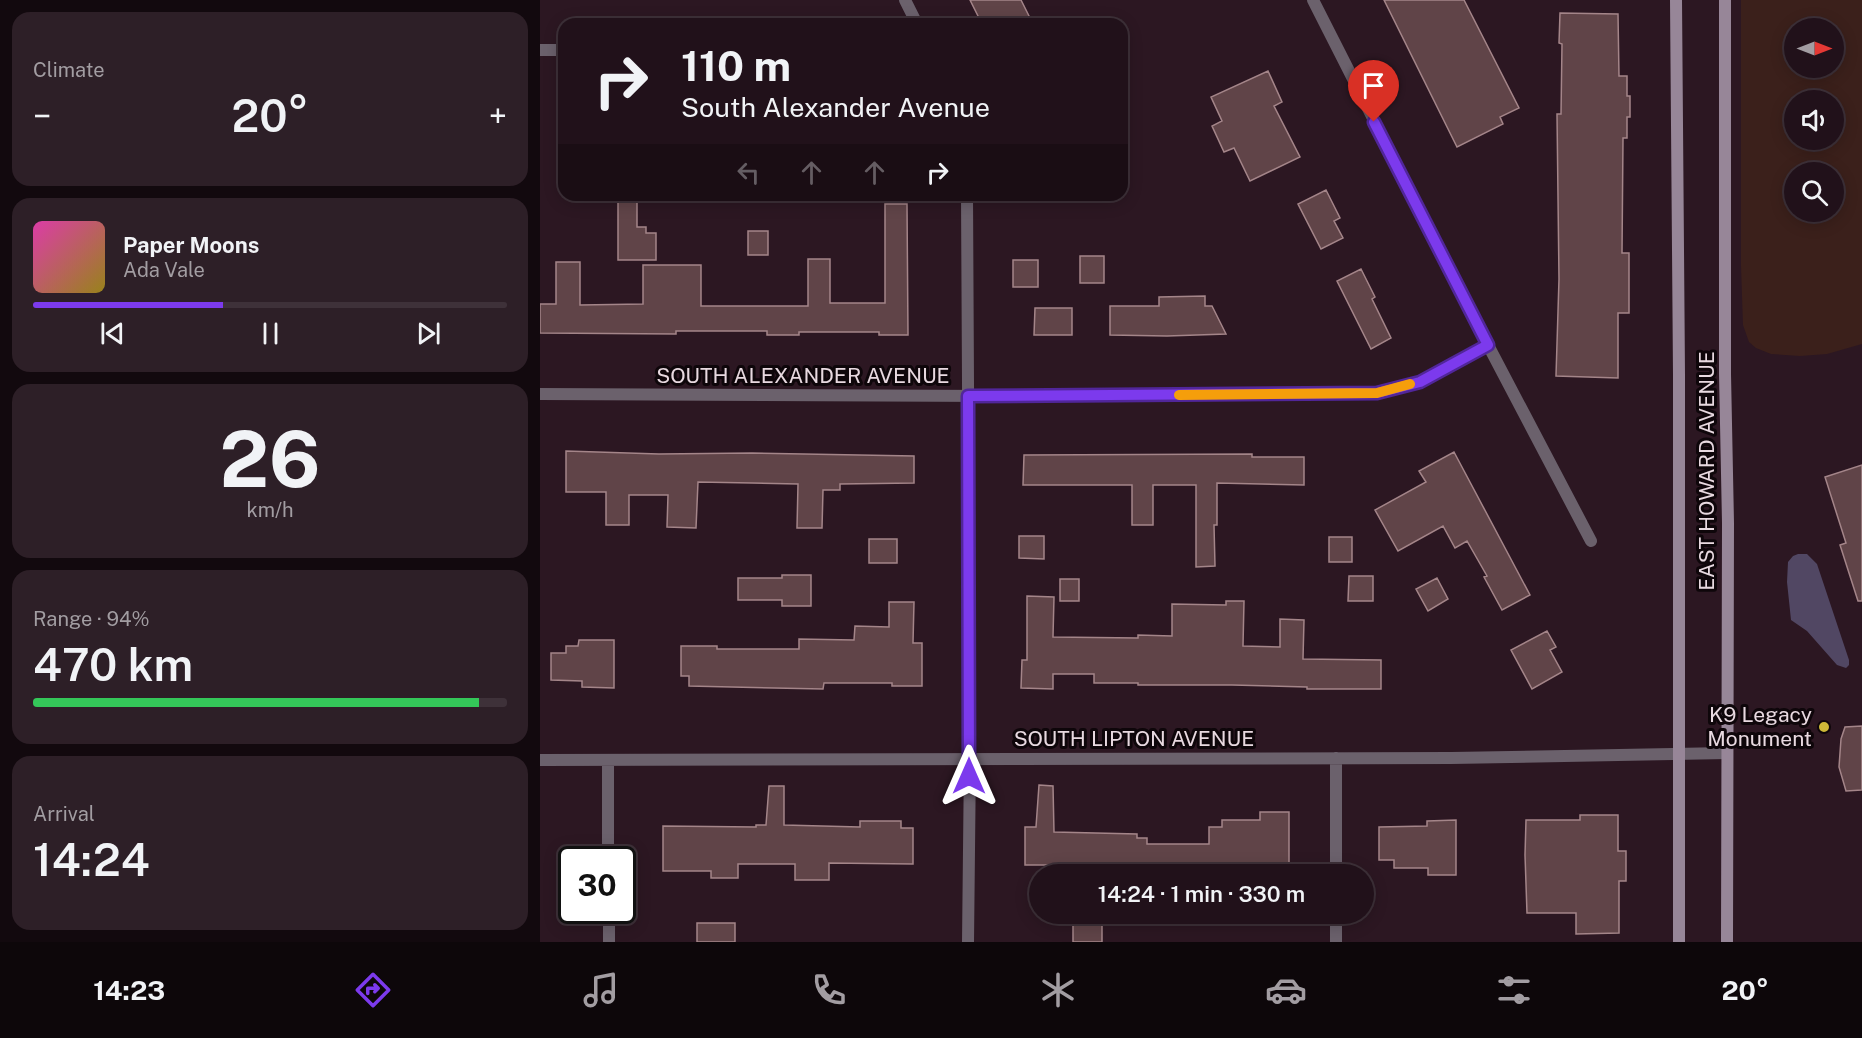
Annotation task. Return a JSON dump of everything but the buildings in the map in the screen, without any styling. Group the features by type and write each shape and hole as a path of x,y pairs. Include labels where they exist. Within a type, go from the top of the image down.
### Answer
{"main road":[{"name":"EAST HOWARD AVENUE","path":"1676,0 1678,942"},
{"name":"EAST HOWARD AVENUE","path":"1725,0 1727,942"}],"street":[{"path":"905,0 914,18"},
{"path":"1313,0 1488,345 1591,541"},
{"path":"540,50 558,50"},
{"path":"967,201 970,758 968,942"},
{"name":"SOUTH ALEXANDER AVENUE","path":"540,394 968,396 1377,393 1420,382 1488,345"},
{"name":"SOUTH LIPTON AVENUE","path":"540,760 1336,758 1727,753"},
{"path":"1336,758 1336,864"},
{"path":"608,761 608,846"},
{"path":"609,924 609,942"},
{"path":"1336,924 1336,942"}],"shaded area":[{"path":"1741,0 1862,0 1862,344 1827,354 1800,356 1771,354 1756,348 1749,342 1743,325"},
{"path":"1798,554 1807,554 1817,564 1849,660 1846,668 1837,665 1807,631 1791,620 1787,582 1788,562"}],"slow traffic":[{"path":"1179,395 1377,393 1410,384"}],"place":[{"name":"K9 Legacy Monument","path":"1824,727"}],"route":[{"path":"969,776 968,396 1377,393 1420,382 1488,345 1374,122"}]}
